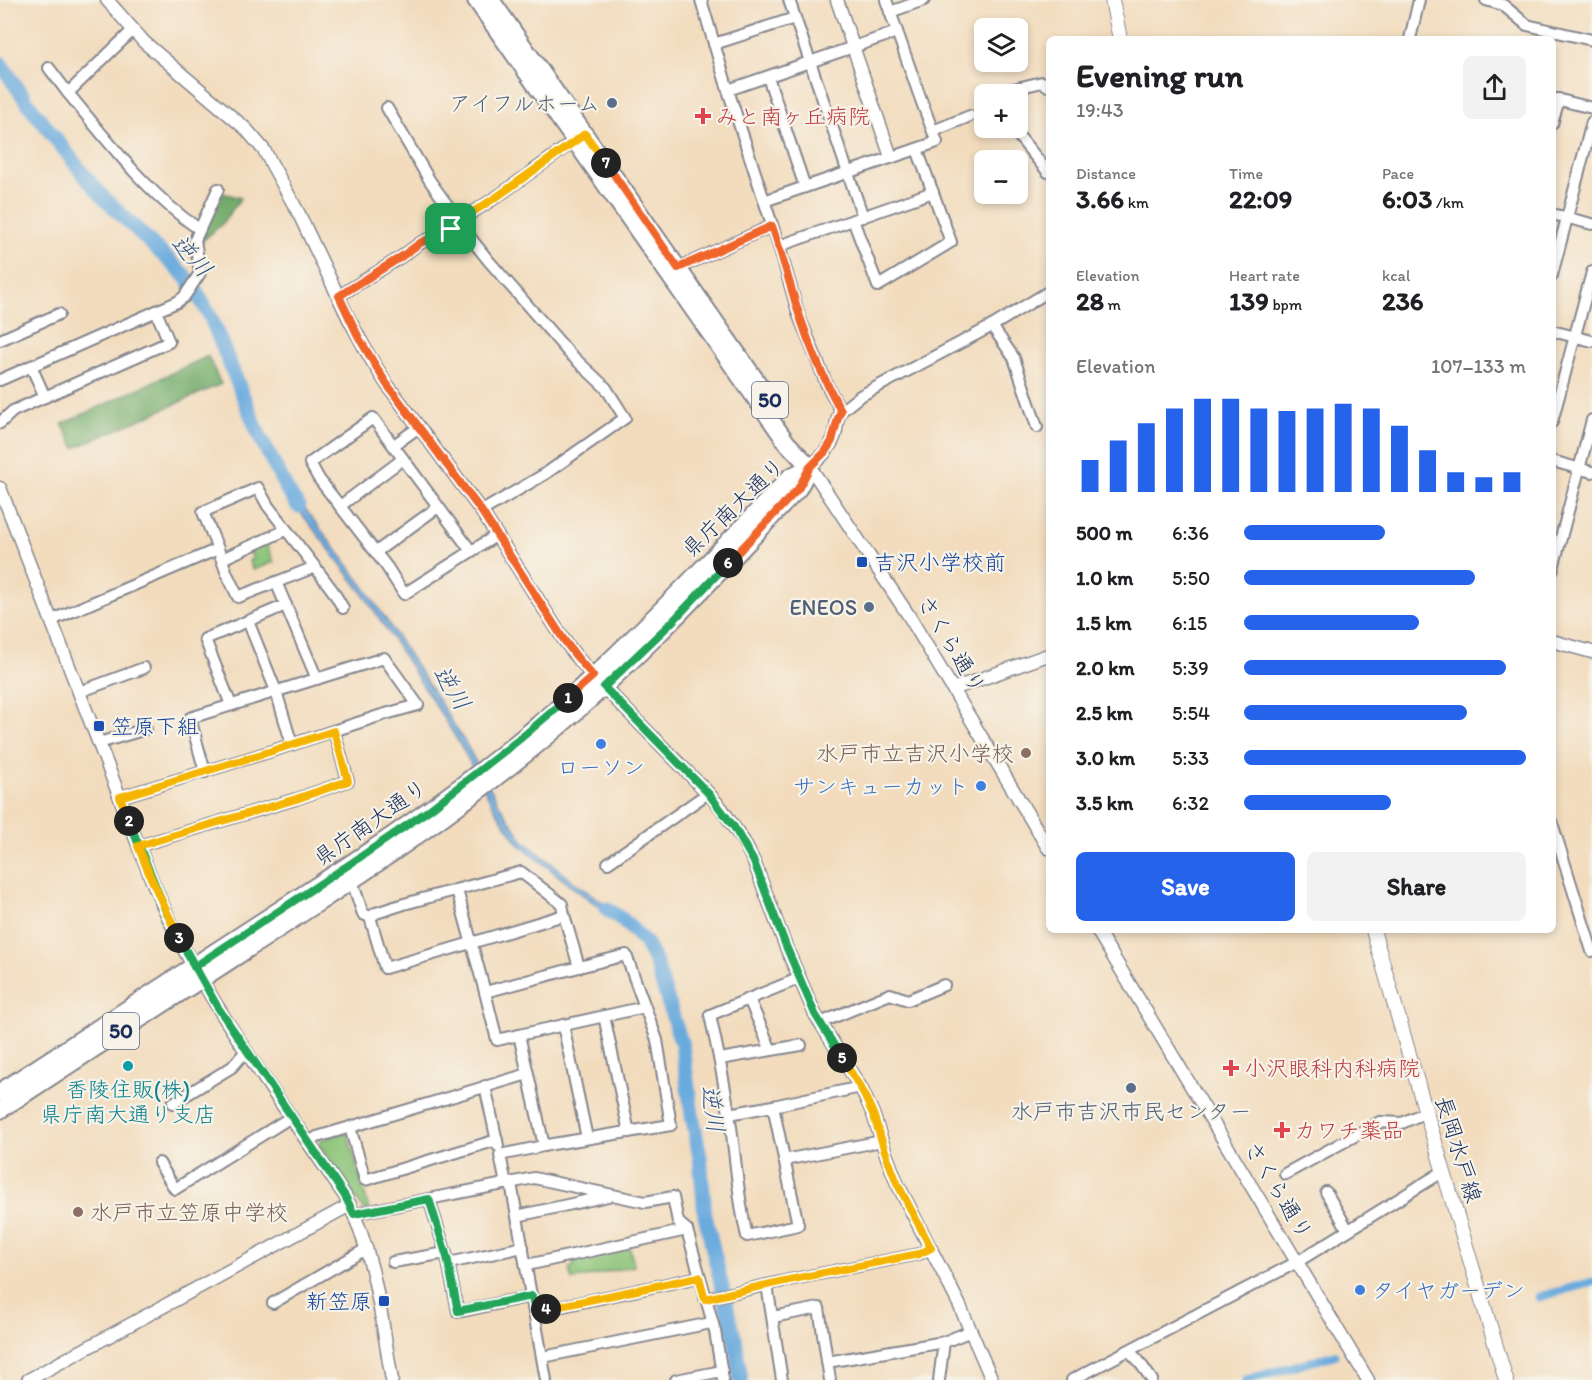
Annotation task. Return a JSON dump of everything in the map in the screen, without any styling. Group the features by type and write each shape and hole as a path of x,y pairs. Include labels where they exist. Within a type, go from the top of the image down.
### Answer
{"main road":[{"name":"さくら通り","path":"476,0 678,268 794,435 810,467"},
{"name":"さくら通り","path":"491,0 580,137 787,443 810,467"},
{"path":"1112,0 1119,36"},
{"name":"県庁南大通り","path":"0,1110 398,833 470,788 491,772 530,751 598,681 672,622 798,489 810,467"},
{"name":"県庁南大通り","path":"0,1092 352,881 423,833 470,788"},
{"name":"長岡水戸線","path":"1374,933 1506,1380"}],"street":[{"path":"107,0 133,30 246,129 264,150 299,214 368,354 386,383 482,512 564,640 598,681 722,809 749,852 820,1023 861,1087 899,1187 959,1304 992,1380"},
{"path":"701,0 800,316 827,385 841,411"},
{"path":"789,0 848,172 858,219 878,286 951,242 917,149"},
{"path":"837,0 891,158"},
{"path":"764,201 938,142 886,0"},
{"path":"890,12 924,0"},
{"path":"1411,36 1419,0"},
{"path":"1486,0 1503,5 1527,25 1592,40"},
{"path":"714,44 795,18"},
{"path":"68,93 133,30"},
{"path":"728,90 897,32"},
{"path":"49,68 125,162 185,220 199,229"},
{"path":"768,77 805,187"},
{"path":"1028,85 1042,82 1046,85"},
{"path":"1556,98 1592,108"},
{"path":"387,108 430,181 488,260 569,353 606,388 625,418 545,474 482,512"},
{"path":"933,131 970,116"},
{"path":"1556,260 1592,122"},
{"path":"339,296 420,243 451,229 580,137"},
{"path":"1020,138 1046,170"},
{"path":"0,380 184,297 199,275 200,267 195,240 218,189"},
{"path":"779,246 933,192"},
{"path":"1556,215 1592,224"},
{"path":"678,268 772,226"},
{"path":"1556,407 1592,272"},
{"path":"810,467 832,441 841,411 860,396 992,326 1046,293"},
{"path":"0,423 12,411 169,342 156,311"},
{"path":"0,340 59,314"},
{"path":"992,326 1014,358 1037,427"},
{"path":"1556,332 1592,341"},
{"path":"32,366 45,397"},
{"path":"471,551 374,418 310,463 319,479 376,552 404,594 497,535"},
{"path":"1556,557 1592,420"},
{"path":"393,445 419,427"},
{"path":"340,507 403,459"},
{"path":"1556,462 1592,472"},
{"name":"さくら通り","path":"810,467 883,575 1046,846"},
{"path":"0,488 138,846 165,909 198,974 246,1051 352,1209 374,1279 392,1380"},
{"path":"315,567 238,597 203,512 258,488 268,506 286,530 315,567 333,591 343,608"},
{"path":"376,552 438,507"},
{"path":"52,620 286,530"},
{"path":"276,582 317,679"},
{"path":"231,705 205,639 286,605"},
{"path":"248,621 276,691 292,745"},
{"path":"1556,642 1592,652"},
{"path":"953,689 1046,656"},
{"path":"120,797 205,772 418,705 384,658 231,705 190,718 205,772"},
{"path":"80,692 144,668"},
{"path":"99,743 146,729"},
{"path":"138,846 296,799 348,781 334,731"},
{"path":"608,863 708,793"},
{"path":"1556,836 1592,951"},
{"path":"370,918 376,913 404,904 521,872 562,904 579,967"},
{"path":"352,881 363,914 370,918 385,968 564,915"},
{"path":"457,890 497,1040 645,1007"},
{"name":"さくら通り","path":"1099,933 1368,1380"},
{"path":"486,992 626,955 657,1040 671,1125 500,1155"},
{"path":"773,1106 798,1225 747,1236 740,1209 720,1059 710,1015 800,978"},
{"path":"820,1023 891,993 908,1000 944,985"},
{"path":"749,999 771,1050"},
{"path":"604,1016 629,1132"},
{"path":"563,1025 588,1138"},
{"path":"519,1035 544,1146"},
{"path":"720,1059 801,1045"},
{"path":"173,1103 232,1067 246,1051"},
{"path":"308,1142 317,1137 528,1074"},
{"path":"485,1086 500,1155 517,1216 546,1380"},
{"path":"729,1114 861,1087"},
{"path":"1285,1174 1380,1122 1401,1123 1426,1112"},
{"path":"159,1163 175,1189 291,1117"},
{"path":"350,1127 366,1180 497,1140"},
{"path":"784,1160 882,1140"},
{"path":"1072,1380 1297,1262 1444,1171"},
{"path":"28,1380 352,1209 429,1199 534,1178 645,1202 673,1197 678,1222 687,1230 699,1277 709,1299 711,1323 715,1331 722,1375 676,1380"},
{"path":"1326,1192 1348,1230"},
{"path":"517,1216 611,1195"},
{"path":"429,1199 447,1258 458,1311 532,1296"},
{"path":"527,1265 687,1230"},
{"path":"393,1262 447,1258 523,1246"},
{"path":"709,1299 919,1254 931,1248"},
{"path":"273,1303 366,1249"},
{"path":"535,1312 699,1277"},
{"path":"767,1285 782,1380"},
{"path":"773,1317 819,1308 830,1380"},
{"path":"543,1358 711,1323"},
{"path":"827,1362 944,1342 971,1331"},
{"path":"939,1380 944,1342"},
{"path":"1129,1351 1152,1380"}],"green space":[{"path":"219,192 241,198 222,224 199,244"},
{"path":"208,356 221,384 75,448 62,424"},
{"path":"266,543 274,562 253,570 249,561 253,558 249,551"},
{"path":"345,1132 348,1134 369,1210 364,1210 319,1145 320,1140"},
{"path":"629,1245 634,1266 572,1280 569,1268 574,1267 571,1258"}],"water":[{"path":"290,489 366,589 466,744 500,806 523,840 574,882 625,918 621,923 519,844 495,809 461,746 433,701 362,592 285,492"}],"waterway":[{"name":"逆川","path":"0,63 30,106 102,196 184,275 196,291 210,316 260,437 287,490 298,506"},
{"name":"逆川","path":"607,909 623,920 645,942 656,964 682,1045 700,1157 705,1215 735,1339 741,1380"},
{"path":"1539,1297 1592,1282"},
{"path":"1246,1380 1334,1355"}],"place":[{"name":"アイフルホーム","path":"612,103"},
{"name":"みと南ヶ丘病院","path":"703,116"},
{"name":"吉沢小学校前","path":"862,562"},
{"name":"ENEOS","path":"869,607"},
{"name":"笠原下組","path":"99,726"},
{"name":"ローソン","path":"601,744"},
{"name":"水戸市立吉沢小学校","path":"1026,753"},
{"name":"サンキューカット","path":"981,786"},
{"name":"香陵住販(株) 県庁南大通り支店","path":"128,1066"},
{"name":"小沢眼科内科病院","path":"1231,1068"},
{"name":"水戸市吉沢市民センター","path":"1131,1088"},
{"name":"カワチ薬品","path":"1282,1130"},
{"name":"水戸市立笠原中学校","path":"78,1212"},
{"name":"タイヤガーデン","path":"1360,1290"},
{"name":"新笠原","path":"384,1301"}],"route":[{"path":"451,229 420,243 339,296 359,338 386,383 482,512 564,640 593,676 521,738 398,833 194,967 165,909 151,878 120,797 334,731 348,781 296,799 138,846 151,878 165,909 184,948 194,967 246,1051 345,1196 354,1214 429,1199 447,1257 458,1311 532,1296 535,1312 699,1277 705,1299 919,1254 931,1248 897,1183 873,1114 862,1090 815,1014 744,842 722,809 708,793 604,687 672,622 798,489 810,467 825,452 835,434 841,411 827,385 810,343 772,226 678,268 585,134 451,229"}]}
